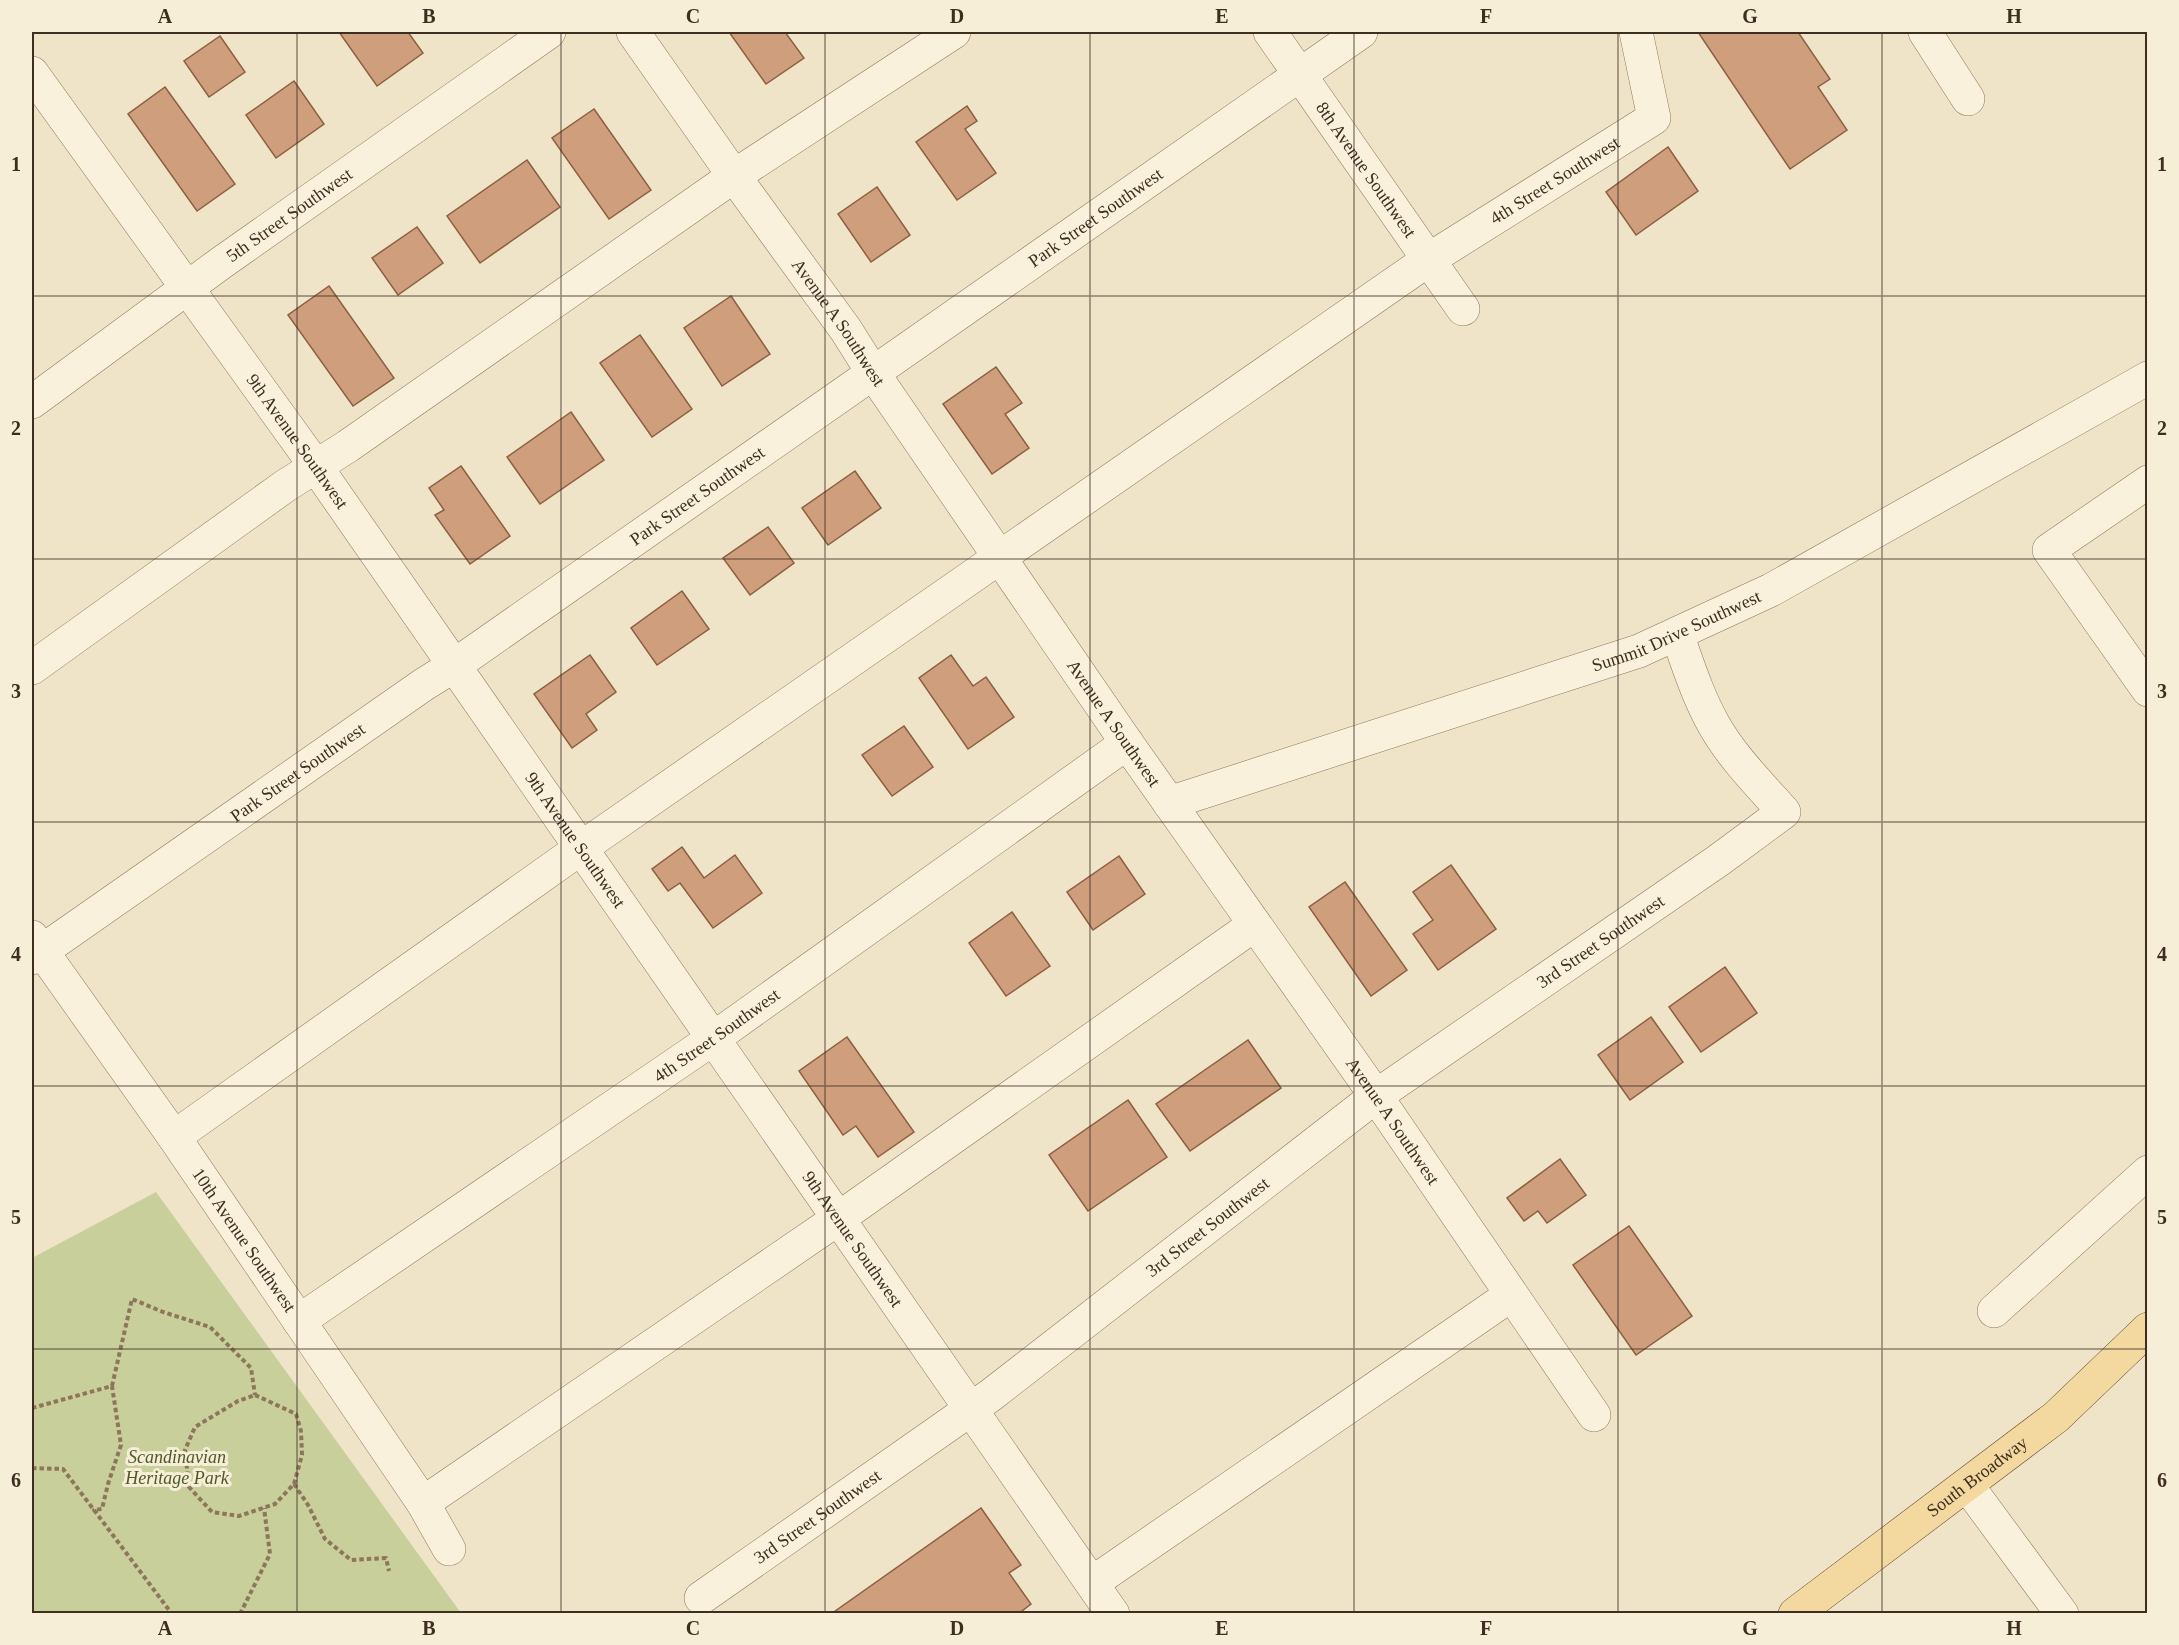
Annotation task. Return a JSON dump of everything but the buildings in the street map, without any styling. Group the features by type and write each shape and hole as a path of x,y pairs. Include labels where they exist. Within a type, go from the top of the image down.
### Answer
{"main road":[{"name":"South Broadway","path":"1795,1614 2056,1417 2148,1329"}],"street":[{"name":"5th Street Southwest","path":"32,402 230,256 549,32"},
{"name":"Avenue A Southwest","path":"633,32 846,330 999,558 1376,1096 1594,1415"},
{"path":"32,668 285,486 317,468 734,176 954,32"},
{"name":"8th Avenue Southwest","path":"1270,32 1463,309"},
{"name":"Park Street Southwest","path":"35,949 455,665 1361,32"},
{"name":"4th Street Southwest","path":"1428,260 1653,118 1636,32"},
{"path":"1925,32 1968,99"},
{"name":"9th Avenue Southwest","path":"32,73 317,468 1113,1614"},
{"path":"174,1137 581,848 1428,260"},
{"name":"Summit Drive Southwest","path":"1169,803 1639,651 1771,590 2148,378"},
{"path":"2148,482 2049,550 2148,690"},
{"name":"3rd Street Southwest","path":"701,1598 972,1409 1376,1096 1785,812 1748,772 1714,726 1677,634"},
{"name":"4th Street Southwest","path":"299,1321 714,1038 1127,743"},
{"path":"423,1503 839,1218 1254,925"},
{"name":"10th Avenue Southwest","path":"35,949 174,1137 423,1503 449,1550"},
{"path":"1994,1311 2148,1172"},
{"path":"1092,1583 1511,1294"},
{"path":"1967,1485 2062,1614"}],"path":[{"path":"94,1510 102,1509 121,1445 112,1386 132,1299 210,1327 251,1368 255,1395"},
{"path":"32,1407 112,1386"},
{"path":"255,1395 296,1414 301,1431 302,1455 294,1484 275,1504 264,1508 239,1516 212,1512 189,1487 185,1450 195,1427 238,1401 255,1395"},
{"path":"32,1468 63,1469 172,1614"},
{"path":"294,1484 308,1505 325,1539 351,1560 386,1558 389,1571"},
{"path":"240,1614 270,1554 264,1508"}],"green space":[{"name":"Scandinavian Heritage Park","path":"156,1192 461,1613 32,1613 32,1258"}]}
